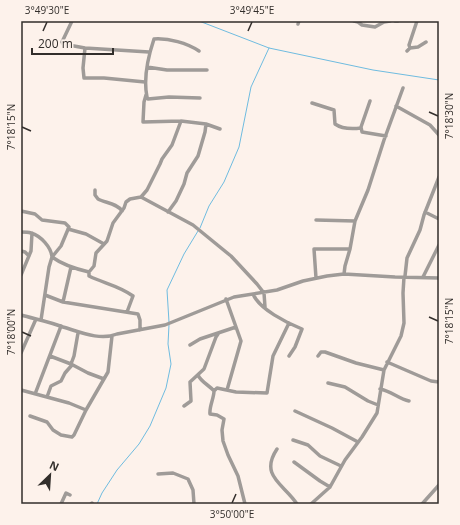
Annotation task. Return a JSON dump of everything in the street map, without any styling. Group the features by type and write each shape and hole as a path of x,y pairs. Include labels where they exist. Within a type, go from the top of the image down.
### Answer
{"street":[{"path":"72,21 62,42 63,44 85,48 150,52"},
{"path":"354,21 375,27 384,22 390,21"},
{"path":"416,21 409,49 418,47 426,42"},
{"path":"199,51 171,40 154,39 150,52 145,82 146,96 144,102 143,122 181,121 206,124 220,129"},
{"path":"85,48 83,68 84,78 104,78 145,82"},
{"path":"147,67 167,70 207,70"},
{"path":"344,274 355,221 368,190 403,88"},
{"path":"146,96 148,98 200,98"},
{"path":"370,102 362,132 386,136"},
{"path":"312,103 334,110 335,124 338,126 347,128 362,128"},
{"path":"396,106 427,122 439,135"},
{"path":"89,272 94,266 96,253 108,239 113,223 122,211 127,200 141,196 147,190 162,159 172,145 181,121"},
{"path":"168,212 178,197 187,173 198,156 206,124"},
{"path":"311,504 330,487 341,466 377,413 384,370 401,336 404,323 403,294 407,258 420,230 425,212 439,177"},
{"path":"96,190 95,195 98,199 116,206 122,211"},
{"path":"141,196 193,225 231,256 264,293 265,307"},
{"path":"21,211 35,214 42,220 65,223 68,226 61,246 52,257 49,267 41,320"},
{"path":"425,212 439,219"},
{"path":"316,220 355,221"},
{"path":"68,229 86,234 104,244"},
{"path":"21,232 32,233 47,244 52,257 71,267 89,272"},
{"path":"21,275 31,251 32,233"},
{"path":"423,277 439,245"},
{"path":"316,278 314,249 350,249"},
{"path":"21,251 25,252 29,256"},
{"path":"62,302 71,267"},
{"path":"89,272 89,276 102,283 124,289 133,296 127,312"},
{"path":"21,315 61,326 78,333 94,336 112,336 165,325 226,299 242,295 264,293 316,278 344,274 439,278"},
{"path":"253,294 256,300 265,307 289,323 302,329 295,347 289,356"},
{"path":"45,295 62,302 138,314 140,320 140,330"},
{"path":"226,299 236,327 240,344 227,390"},
{"path":"21,353 36,319"},
{"path":"214,391 217,388 236,392 267,392 273,356 289,323"},
{"path":"36,394 61,326"},
{"path":"190,345 200,339 236,327"},
{"path":"47,397 51,386 61,381 72,364 78,333"},
{"path":"184,406 191,401 190,382 204,369 218,334"},
{"path":"30,416 47,422 53,430 61,435 72,437 77,432 86,410 109,368 112,336"},
{"path":"318,356 321,352 325,352 356,363 384,370"},
{"path":"50,356 72,364 88,373 104,379"},
{"path":"387,362 431,381 439,382"},
{"path":"198,375 200,379 214,391 214,399 209,411 212,415 217,415 224,419 222,430 223,441 238,476 245,504"},
{"path":"328,383 345,387 368,401 378,405"},
{"path":"380,389 391,392 404,400 409,401"},
{"path":"21,390 69,403 86,410"},
{"path":"295,411 358,442"},
{"path":"293,440 308,445 320,456 341,466"},
{"path":"277,449 272,457 272,475 291,495 297,504"},
{"path":"294,462 330,487"},
{"path":"158,474 173,473 188,479 193,490 194,504"},
{"path":"422,504 439,485"},
{"path":"61,504 66,493 70,495"}],"waterway":[{"path":"199,21 269,48 373,70 439,80"},
{"path":"200,228 209,206 224,182 239,147 251,87 269,48"},
{"path":"169,322 167,290 184,254 198,231"},
{"path":"97,504 102,493 117,470 139,444 150,426 166,388 171,364 168,344 169,325"}]}
